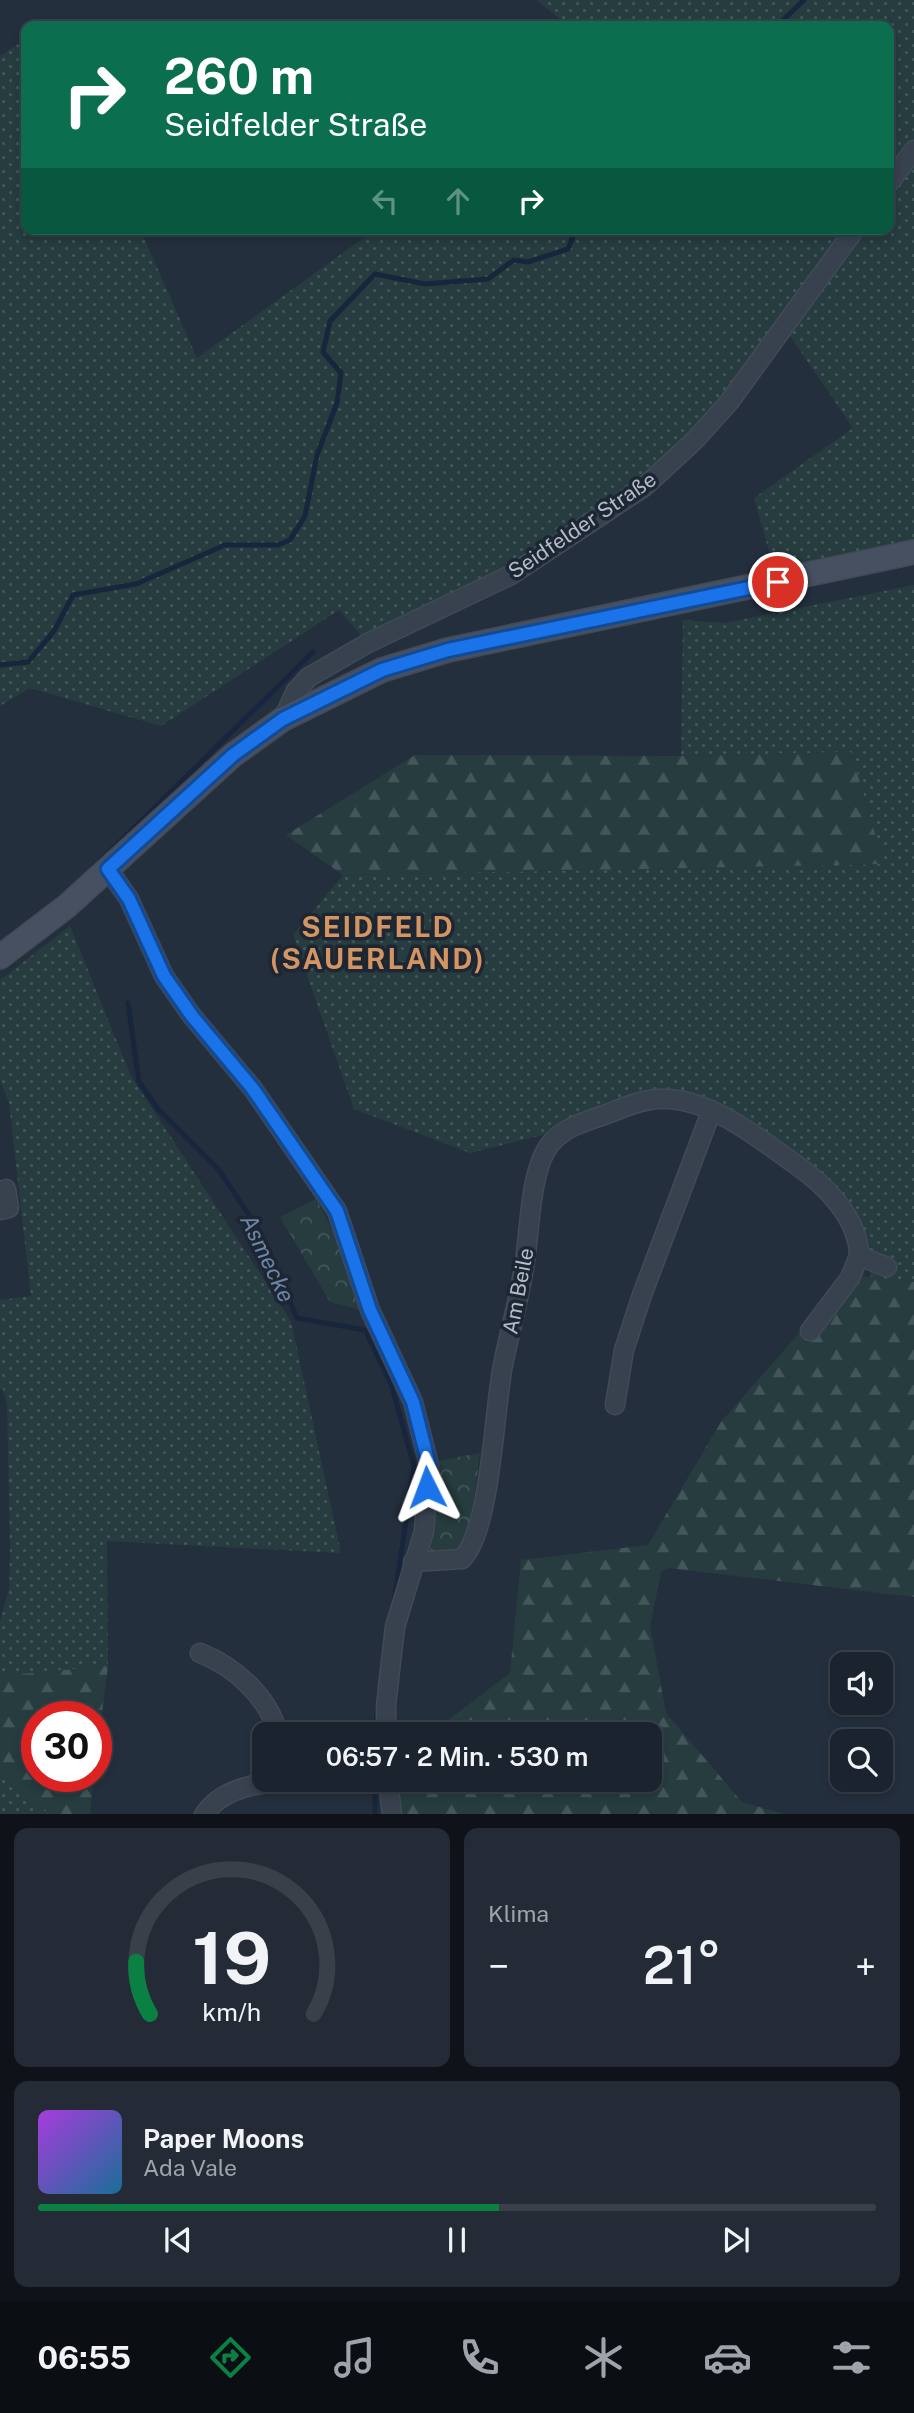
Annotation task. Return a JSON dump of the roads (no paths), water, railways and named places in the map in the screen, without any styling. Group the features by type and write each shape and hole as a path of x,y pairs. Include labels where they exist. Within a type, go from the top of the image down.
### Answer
{"main road":[{"name":"Seidfelder Straße","path":"0,957 108,869 233,755 283,719 382,670 411,659 914,552"}],"street":[{"path":"894,176 914,150"},
{"name":"Seidfelder Straße","path":"283,719 296,691 309,677 368,643 512,575 644,487 695,440 730,401 851,235"},
{"path":"108,869 129,899 164,976 192,1016 253,1089 337,1211 370,1310 413,1402 429,1465 424,1531 395,1627 386,1722"},
{"name":"Am Beile","path":"413,1562 462,1559 472,1549 488,1474 503,1366 520,1290 540,1165 550,1144 572,1127 657,1099 690,1103 711,1112 760,1140 817,1180 830,1194 854,1231 859,1256"},
{"path":"615,1405 624,1350 642,1295 711,1112"},
{"path":"0,1210 9,1208 6,1189"},
{"path":"810,1331 850,1278 859,1256 887,1266"},
{"path":"200,1653 222,1661 246,1682 274,1722"},
{"path":"205,1814 212,1804 234,1791 252,1787"},
{"path":"389,1792 392,1814"}],"waterway":[{"path":"782,21 804,0"},
{"path":"0,665 28,662 54,631 73,595 136,584 225,545 278,545 290,540 305,516 317,455 337,403 341,373 323,352 330,321 375,274 425,284 488,279 514,260 528,262 568,249 574,235"},
{"name":"Asmecke","path":"87,874 313,652"},
{"name":"Asmecke","path":"128,1003 139,1082 158,1109 219,1170 261,1233 297,1318 365,1330 391,1384 414,1466 394,1603"},
{"name":"Asmecke","path":"376,1722 379,1692"},
{"name":"Asmecke","path":"375,1792 375,1814"}],"district":[{"name":"SEIDFELD (SAUERLAND)","path":"378,942"}]}
